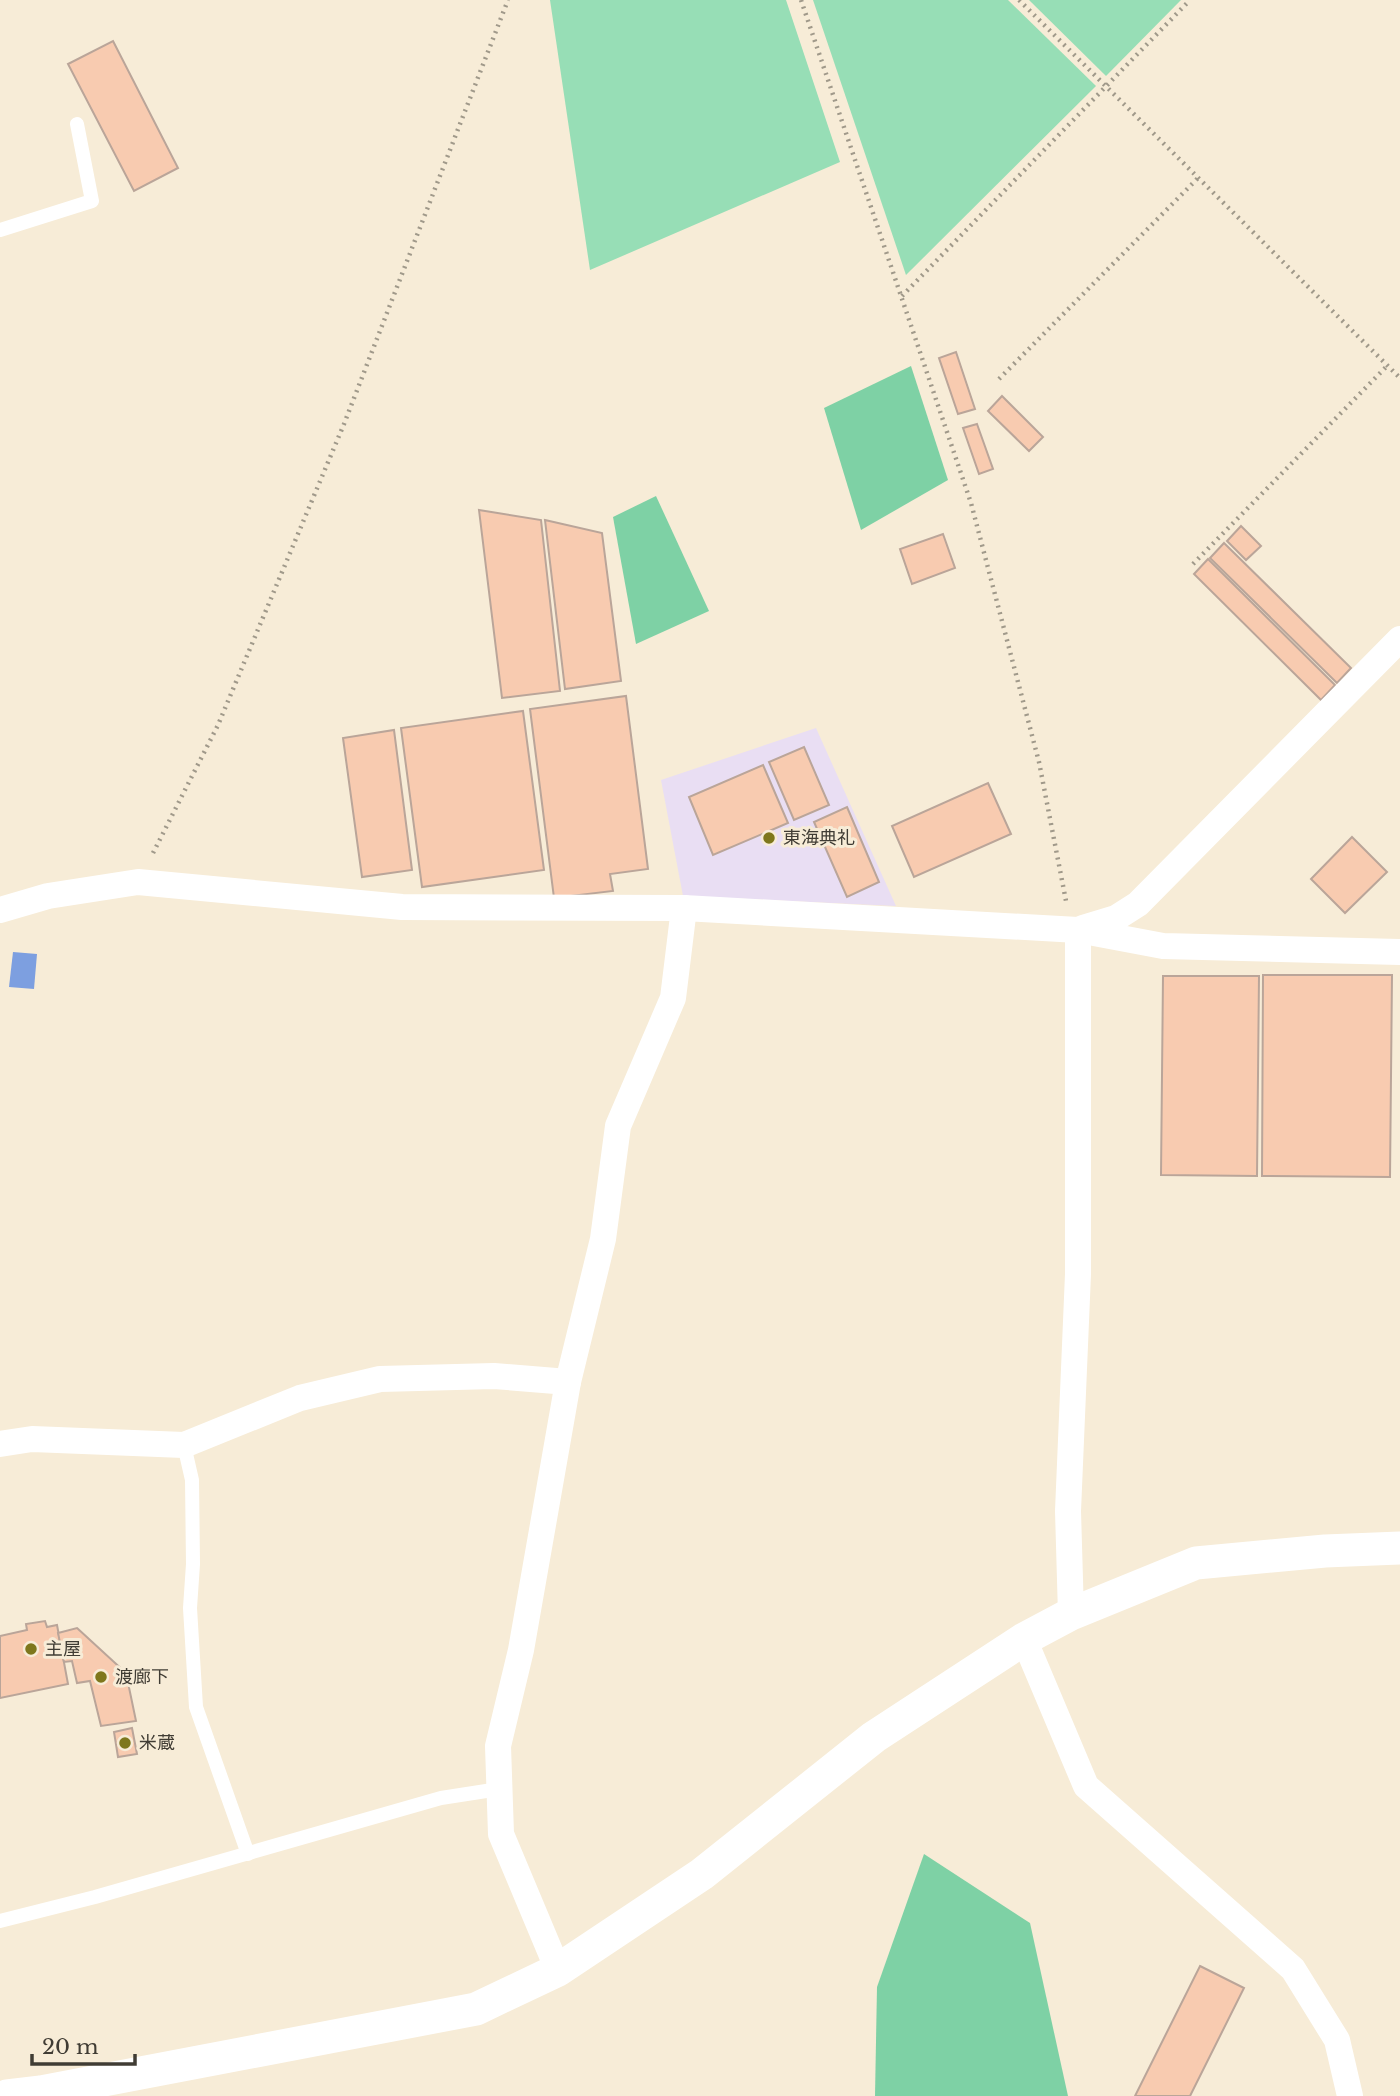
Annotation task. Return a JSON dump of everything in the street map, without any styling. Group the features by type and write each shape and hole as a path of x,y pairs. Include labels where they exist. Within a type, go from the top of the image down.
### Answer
{"street":[{"path":"1077,930 1116,918 1138,904 1400,639"},
{"path":"0,911 48,896 138,882 402,907 684,908 1077,930 1163,946 1400,952"},
{"path":"558,1970 500,1834 498,1746 520,1650 568,1382 603,1239 618,1126 673,998 684,908"},
{"path":"1071,1615 1068,1511 1078,1274 1077,930"},
{"path":"0,1444 32,1439 184,1445 300,1398 380,1379 494,1376 568,1382"},
{"path":"7,2096 41,2092 476,2008 558,1970 702,1874 874,1737 1024,1639 1071,1615 1196,1563 1325,1551 1400,1548"},
{"path":"1024,1639 1086,1786 1293,1969 1337,2040 1350,2096"}],"lane":[{"path":"0,230 92,201 77,124"},
{"path":"184,1445 192,1480 193,1564 190,1608 196,1707 247,1854"},
{"path":"0,1921 441,1798 499,1789"}],"path":[{"path":"138,882 218,725 344,424 508,0"},
{"path":"801,0 971,503 1039,762 1067,910 1077,930"},
{"path":"1019,0 1400,378"},
{"path":"902,296 1190,0"},
{"path":"999,379 1198,178"},
{"path":"1193,564 1387,366"}],"shaded area":[{"name":"東海典礼","path":"816,728 896,906 683,896 661,780"}],"green space":[{"path":"550,0 786,0 840,162 590,270"},
{"path":"813,0 1008,0 1096,86 906,275"},
{"path":"1029,0 1181,0 1106,76"},
{"path":"911,366 948,480 861,530 824,408"},
{"path":"656,496 709,611 636,644 613,517"},
{"path":"924,1854 1030,1923 1068,2096 875,2096 877,1987"}],"water":[{"path":"13,952 37,954 34,989 9,987"}],"building":[{"path":"113,41 178,168 134,191 68,64"},
{"path":"956,352 975,409 958,414 939,358"},
{"path":"1002,396 1043,437 1029,451 988,411"},
{"path":"977,424 993,469 979,474 963,428"},
{"path":"479,510 541,520 560,691 502,698"},
{"path":"545,520 602,533 621,681 565,689"},
{"path":"1241,526 1261,546 1246,560 1227,541"},
{"path":"943,534 955,568 912,584 900,549"},
{"path":"1224,543 1351,668 1337,683 1210,558"},
{"path":"1208,559 1335,685 1321,700 1194,574"},
{"path":"626,696 648,869 610,874 613,891 554,898 530,709"},
{"path":"523,711 544,870 422,887 401,728"},
{"path":"394,730 412,870 362,877 343,738"},
{"path":"804,747 829,805 794,820 769,762"},
{"path":"763,765 788,823 713,855 689,797"},
{"path":"988,783 1011,834 914,877 892,826"},
{"path":"847,807 879,882 847,897 814,822"},
{"path":"1352,837 1387,872 1345,913 1311,879"},
{"path":"1263,975 1392,975 1390,1177 1262,1176"},
{"path":"1163,976 1259,976 1257,1176 1161,1175"},
{"name":"主屋","path":"45,1621 47,1627 57,1625 68,1684 0,1698 0,1636 27,1630 26,1624"},
{"name":"渡廊下","path":"77,1628 126,1673 136,1721 101,1726 90,1681 77,1683 72,1661 64,1662 58,1633"},
{"name":"米蔵","path":"132,1728 137,1754 118,1757 114,1732"},
{"path":"1200,1966 1244,1988 1190,2096 1135,2096"}],"place":[{"name":"東海典礼","path":"769,838"},
{"name":"主屋","path":"31,1649"},
{"name":"渡廊下","path":"101,1677"},
{"name":"米蔵","path":"125,1743"}]}
